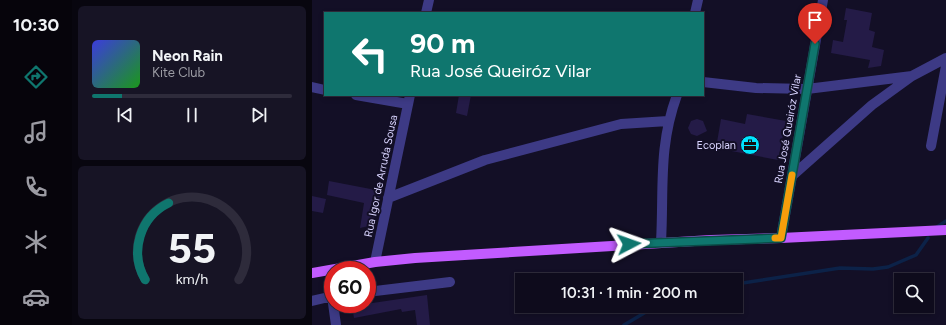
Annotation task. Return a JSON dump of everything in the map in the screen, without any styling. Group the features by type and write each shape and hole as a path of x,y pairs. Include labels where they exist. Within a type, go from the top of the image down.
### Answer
{"main road":[{"path":"376,262 661,242 946,230"},
{"path":"312,273 324,271"}],"street":[{"path":"426,12 429,0"},
{"path":"695,12 698,0"},
{"name":"Rua José Queiróz Vilar","path":"781,238 823,0"},
{"path":"792,176 872,105 912,76 946,58"},
{"path":"931,146 946,66"},
{"path":"704,82 756,88 807,89 912,76"},
{"path":"312,87 324,90"},
{"path":"367,96 409,100"},
{"path":"661,242 663,145 668,121 677,96"},
{"name":"Rua Igor de Arruda Sousa","path":"375,261 409,100"},
{"path":"388,198 485,160 621,124 668,121"},
{"path":"376,291 450,282"},
{"path":"312,301 324,298"},
{"path":"334,313 336,325"}],"building":[{"path":"846,8 872,13 869,30 875,32 872,47 884,50 881,66 868,68 870,60 831,53 833,40 843,42 847,20 844,20"},
{"path":"459,96 471,96 467,116 456,113"},
{"path":"747,114 786,121 778,160 716,148 721,119 745,124"},
{"path":"697,119 703,121 707,131 697,136 691,134 688,128 691,121"},
{"path":"329,181 381,191 373,225 360,228 364,203 327,195"},
{"path":"312,196 326,199 323,213 312,211"},
{"path":"427,295 430,325 417,325 415,310 402,312 401,309 354,318 353,313 376,313 376,302"}],"waterway":[{"path":"937,227 946,221"},
{"path":"743,283 840,268 873,269 888,267 916,255 928,238"},
{"path":"624,325 644,313"}],"slow traffic":[{"path":"775,238 781,238 792,175"}],"place":[{"name":"Ecoplan","path":"750,145"}],"route":[{"path":"629,244 781,238 815,44"}]}
